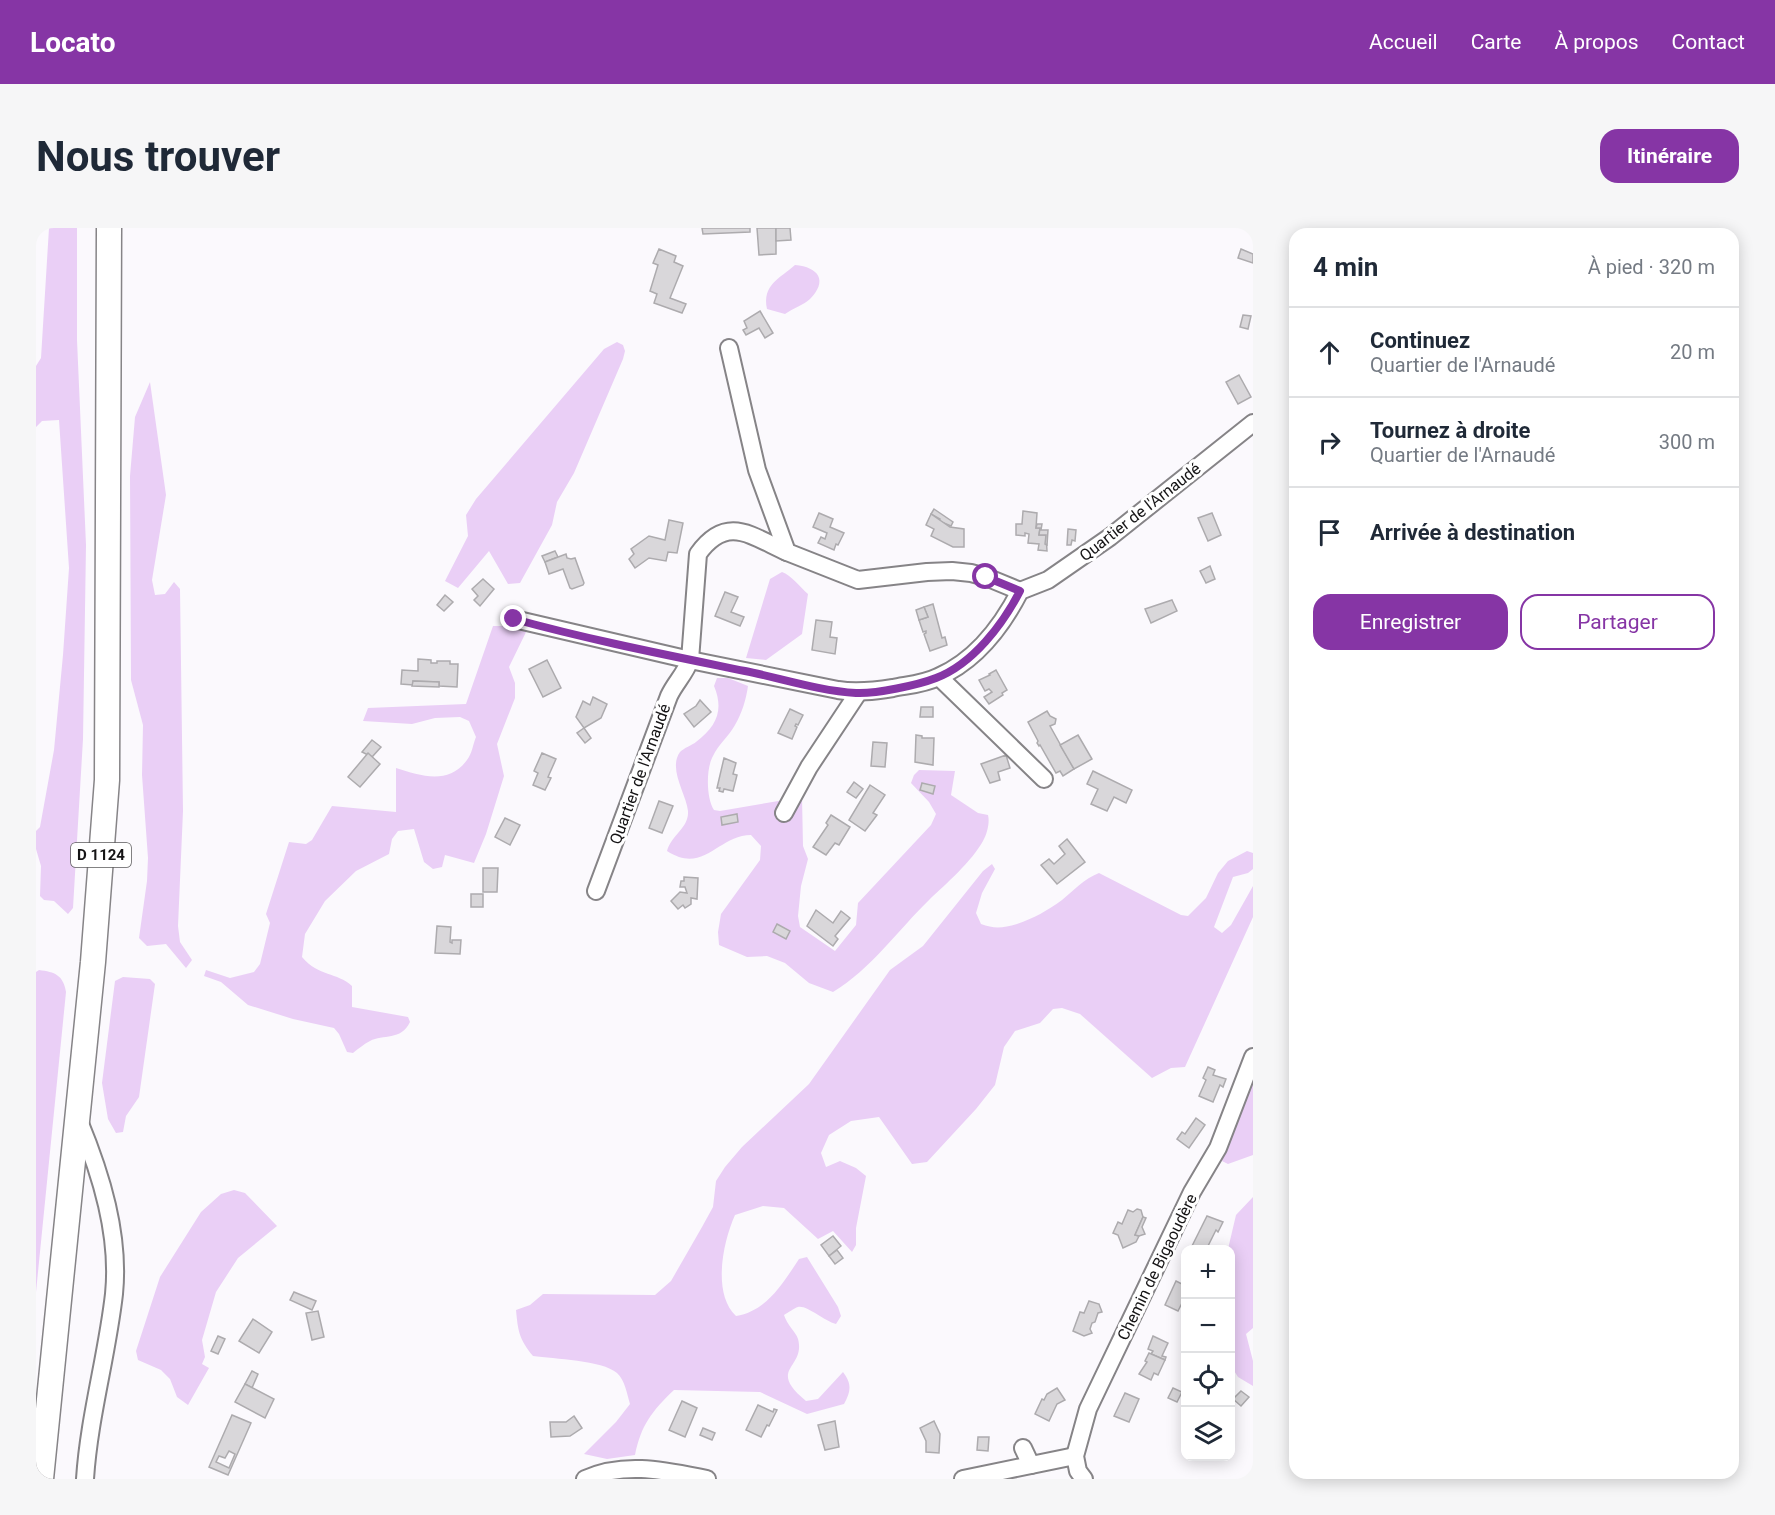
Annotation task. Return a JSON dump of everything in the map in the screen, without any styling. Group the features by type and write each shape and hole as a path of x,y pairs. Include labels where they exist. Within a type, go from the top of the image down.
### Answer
{"highway":[{"name":"D 1124","path":"41,1479 93,962 107,780 109,228"}],"street":[{"path":"729,348 757,470 787,552"},
{"name":"Quartier de l'Arnaudé","path":"596,891 669,696 676,681 686,672 690,660 698,554 707,541 723,532 736,530 858,580 952,571 979,575 1020,591 1048,580 1110,537 1253,423"},
{"path":"514,619 690,660 858,693 920,683 939,677 968,658 985,642 1010,611 1020,591"},
{"path":"939,677 1044,778"},
{"path":"784,813 804,776 858,693"},
{"name":"Chemin de Bigaoudère","path":"1075,1456 1088,1409 1192,1192 1218,1148 1253,1057"},
{"path":"76,1114 96,1162 112,1233 115,1260 114,1292 85,1479"},
{"path":"1023,1448 1031,1465"},
{"path":"963,1479 1075,1456 1078,1471 1084,1479"},
{"path":"585,1479 600,1472 638,1468 707,1479"}],"shaded area":[{"path":"49,228 77,228 77,340 86,545 83,739 73,908 68,914 54,901 44,900 40,896 41,866 36,849 36,831 40,827 54,750 69,568 59,420 42,421 36,427 36,366 41,358"},
{"path":"795,265 815,272 819,281 816,292 808,301 785,314 767,309 769,288"},
{"path":"617,342 623,345 625,351 623,359 574,473 557,502 552,525 520,583 508,584 489,551 458,588 445,581 468,536 466,515 476,499 604,349"},
{"path":"150,382 166,495 152,580 155,595 165,594 174,582 180,589 183,811 178,926 180,942 192,960 186,968 166,944 147,946 139,938 148,858 142,775 143,725 131,680 130,476 135,417"},
{"path":"782,572 792,578 808,594 802,634 766,660 746,658 770,579"},
{"path":"493,626 511,626 527,630 509,667 515,683 515,698 497,744 504,776 486,834 474,863 445,855 442,867 433,869 424,862 414,829 398,831 392,839 389,854 356,871 325,901 305,934 302,957 315,968 340,978 352,986 352,1007 408,1017 410,1022 406,1028 397,1035 370,1041 353,1053 347,1052 334,1028 293,1019 248,1005 221,982 204,976 206,970 230,978 254,972 260,964 270,923 266,914 289,842 306,844 312,840 332,806 396,812 396,768 425,776 443,776 460,768 467,760 476,737 469,721 460,717 435,718 412,724 363,721 368,708 466,704"},
{"path":"717,678 728,678 748,686 743,706 733,729 715,752 711,761 708,783 711,805 714,810 720,811 802,797 803,846 808,859 801,886 798,916 800,927 835,951 856,925 858,903 931,825 936,814 929,802 911,783 919,770 955,771 951,795 978,813 988,815 987,832 978,849 966,864 872,961 833,992 809,983 785,963 767,956 747,957 719,945 718,932 721,914 760,860 761,846 751,835 729,841 710,852 691,859 667,851 688,817 687,804 677,773 677,759 680,752 696,742 714,724 718,710 714,686"},
{"path":"1247,851 1253,853 1253,869 1248,873 1233,877 1214,927 1222,933 1231,925 1253,886 1253,917 1185,1067 1171,1068 1152,1078 1080,1014 1062,1008 1053,1009 1040,1023 1015,1031 1004,1047 995,1085 927,1162 912,1164 879,1117 851,1121 829,1135 821,1153 826,1167 840,1161 856,1168 866,1176 856,1228 856,1245 852,1252 833,1231 818,1239 784,1208 763,1206 735,1215 727,1239 722,1267 724,1294 729,1306 736,1316 757,1308 773,1295 799,1259 807,1257 838,1307 841,1316 836,1324 802,1307 784,1315 797,1336 799,1349 788,1375 789,1382 806,1401 818,1399 843,1372 850,1388 844,1404 807,1414 760,1392 674,1390 648,1419 635,1455 607,1459 584,1454 616,1422 630,1404 624,1383 617,1373 600,1365 533,1356 520,1334 516,1310 530,1305 543,1294 655,1295 671,1281 713,1207 716,1181 725,1167 742,1147 809,1084 890,970 923,946 983,871 992,864 995,869 982,893 976,913 981,924 990,927 1012,925 1035,917 1099,873 1181,915 1188,916 1206,898 1218,873 1228,861"},
{"path":"39,970 57,975 63,982 66,992 36,1292 36,972"},
{"path":"123,977 150,979 155,984 139,1097 126,1116 123,1132 116,1133 108,1119 102,1083 115,981"},
{"path":"1253,1081 1253,1155 1228,1164 1222,1161"},
{"path":"234,1190 245,1193 277,1226 238,1258 216,1292 202,1340 205,1357 202,1364 209,1368 188,1405 177,1397 170,1379 161,1370 138,1360 136,1351 160,1277 201,1212 221,1194"},
{"path":"1253,1197 1253,1328 1246,1334 1253,1361 1253,1386 1238,1377 1235,1372 1235,1245 1229,1245 1236,1215"}],"building":[{"path":"702,228 750,228 750,232 703,234"},
{"path":"757,228 776,228 776,254 759,255"},
{"path":"776,228 790,228 791,240 776,241"},
{"path":"659,249 676,256 674,262 683,266 670,298 686,304 682,313 654,303 657,294 650,291 658,265 653,263"},
{"path":"1241,249 1253,254 1253,263 1238,258"},
{"path":"760,311 773,333 765,338 759,328 746,335 743,330 747,328 744,321"},
{"path":"1243,315 1251,316 1248,329 1240,327"},
{"path":"1239,375 1251,397 1238,404 1226,382"},
{"path":"934,509 953,522 951,526 939,521 940,519 931,514"},
{"path":"1023,511 1037,513 1036,528 1040,528 1039,535 1046,535 1047,551 1038,550 1039,544 1028,543 1029,534 1016,535 1016,524 1022,524"},
{"path":"819,513 833,519 830,527 844,533 834,550 818,543 821,537 825,539 827,533 813,527"},
{"path":"1212,513 1221,535 1208,541 1198,518"},
{"path":"931,514 950,527 964,529 964,547 953,547 931,536 934,529 926,525"},
{"path":"669,520 683,523 677,553 668,552 666,561 649,558 635,568 629,559 634,554 631,549 649,536 665,540"},
{"path":"1037,524 1042,524 1041,530 1048,530 1047,545 1045,544 1046,535 1039,535 1040,528 1036,528"},
{"path":"1068,529 1076,530 1075,541 1072,540 1071,545 1067,545"},
{"path":"555,551 558,557 545,562 542,556"},
{"path":"566,554 567,558 575,558 584,583 572,589 563,569 549,574 545,562"},
{"path":"1210,566 1215,579 1206,583 1200,571"},
{"path":"483,579 494,589 480,606 474,600 478,596 472,589"},
{"path":"725,592 738,597 731,612 744,617 740,626 715,616"},
{"path":"445,595 453,602 444,611 437,605"},
{"path":"1172,600 1177,611 1151,623 1145,609"},
{"path":"933,604 942,638 945,637 947,645 930,651 924,634 926,631 923,632 919,620 928,617 924,607"},
{"path":"924,607 928,617 919,620 916,610"},
{"path":"816,620 832,622 830,637 837,638 835,654 812,650"},
{"path":"418,659 431,660 431,663 450,661 450,664 458,664 457,687 439,686 439,682 413,681 413,685 401,684 402,670 418,671"},
{"path":"547,660 561,688 543,697 529,669"},
{"path":"996,670 1007,690 989,704 984,697 992,692 989,689 985,691 979,680"},
{"path":"413,681 439,682 439,687 412,686"},
{"path":"593,697 607,704 601,718 584,728 576,717 583,701 590,705"},
{"path":"700,700 711,712 694,727 684,714 696,706"},
{"path":"921,707 933,707 933,717 920,717"},
{"path":"790,709 803,715 798,725 795,726 797,727 792,739 778,733"},
{"path":"1047,711 1056,719 1055,724 1050,726 1074,769 1063,776 1060,771 1056,773 1037,743 1028,722"},
{"path":"584,728 591,738 585,743 577,733"},
{"path":"916,735 922,738 934,738 933,765 915,762"},
{"path":"1078,735 1092,759 1074,769 1060,745"},
{"path":"372,740 381,747 372,757 362,752"},
{"path":"873,742 887,743 885,767 871,766"},
{"path":"368,753 380,764 360,787 348,777"},
{"path":"542,753 556,759 545,790 533,785 538,773 534,771"},
{"path":"1006,755 1010,768 998,772 1000,780 990,783 981,764"},
{"path":"724,758 736,763 733,774 737,775 733,791 724,789 723,792 717,788"},
{"path":"1093,771 1132,790 1126,803 1114,797 1107,811 1091,804 1098,789 1087,784"},
{"path":"854,782 863,789 856,798 847,792"},
{"path":"922,783 935,786 933,794 920,790"},
{"path":"870,785 885,795 873,813 877,815 865,831 849,820"},
{"path":"659,801 673,806 662,833 649,828"},
{"path":"737,814 738,822 722,825 721,817"},
{"path":"831,815 850,827 839,845 835,843 826,855 813,847 828,825 826,823"},
{"path":"505,818 520,825 510,845 495,837"},
{"path":"1067,839 1085,862 1057,884 1041,865 1049,859 1054,864 1065,854 1059,846"},
{"path":"483,868 498,868 497,892 483,892"},
{"path":"684,877 698,878 697,899 691,898 691,904 685,908 683,905 678,909 671,901 680,892 687,893 685,887 680,887"},
{"path":"471,894 483,894 483,907 471,907"},
{"path":"816,910 833,923 841,911 850,918 835,936 838,939 833,946 807,926"},
{"path":"777,924 790,931 786,939 773,932"},
{"path":"437,926 451,927 450,942 461,940 460,954 435,953"},
{"path":"1208,1067 1215,1070 1213,1075 1226,1079 1223,1087 1220,1085 1213,1102 1199,1096 1206,1080 1203,1078"},
{"path":"1196,1118 1205,1125 1189,1148 1177,1139 1182,1132 1185,1134"},
{"path":"1137,1209 1141,1210 1143,1217 1135,1235 1139,1236 1136,1242 1123,1248 1118,1235 1113,1233 1118,1222 1122,1224 1128,1210 1133,1212"},
{"path":"1207,1216 1223,1222 1208,1245 1192,1245"},
{"path":"1143,1217 1146,1218 1142,1227 1145,1234 1135,1235"},
{"path":"833,1236 841,1246 829,1256 821,1245"},
{"path":"837,1250 843,1258 835,1264 829,1256"},
{"path":"1176,1281 1181,1284 1181,1305 1178,1311 1165,1305"},
{"path":"294,1292 316,1301 312,1310 290,1300"},
{"path":"1089,1301 1099,1304 1102,1312 1098,1313 1095,1322 1092,1323 1090,1329 1092,1333 1084,1336 1073,1331 1080,1312 1084,1313"},
{"path":"318,1311 324,1337 312,1340 306,1313"},
{"path":"253,1319 272,1332 259,1353 239,1341"},
{"path":"218,1336 225,1339 218,1354 211,1351"},
{"path":"1153,1336 1168,1343 1162,1356 1166,1357 1165,1360 1151,1354 1153,1351 1148,1349"},
{"path":"1149,1353 1165,1360 1158,1375 1154,1373 1151,1380 1139,1374 1147,1362 1145,1361"},
{"path":"252,1371 258,1374 252,1388 245,1384"},
{"path":"245,1384 274,1399 265,1418 235,1402"},
{"path":"1057,1388 1065,1400 1057,1404 1049,1421 1035,1414 1042,1399 1044,1400 1047,1394"},
{"path":"1173,1388 1181,1392 1177,1402 1168,1398"},
{"path":"1241,1391 1249,1397 1241,1406 1235,1401 1235,1397"},
{"path":"1125,1393 1139,1399 1129,1422 1114,1416"},
{"path":"682,1401 697,1408 685,1437 669,1430"},
{"path":"758,1405 773,1412 774,1409 777,1410 761,1437 746,1430"},
{"path":"232,1415 251,1423 228,1475 209,1467","holes":["229,1451 235,1454 229,1468 216,1462 219,1456 225,1458"]},
{"path":"574,1416 582,1428 570,1436 551,1437 550,1422 566,1422"},
{"path":"835,1421 839,1447 825,1450 818,1425"},
{"path":"934,1421 940,1434 939,1453 926,1452 926,1441 920,1428"},
{"path":"703,1428 715,1433 712,1440 700,1435"},
{"path":"978,1437 989,1437 988,1451 977,1450"}],"route":[{"path":"514,619 690,660 858,693 920,683 939,677 968,658 998,628 1020,591 986,577"}]}
